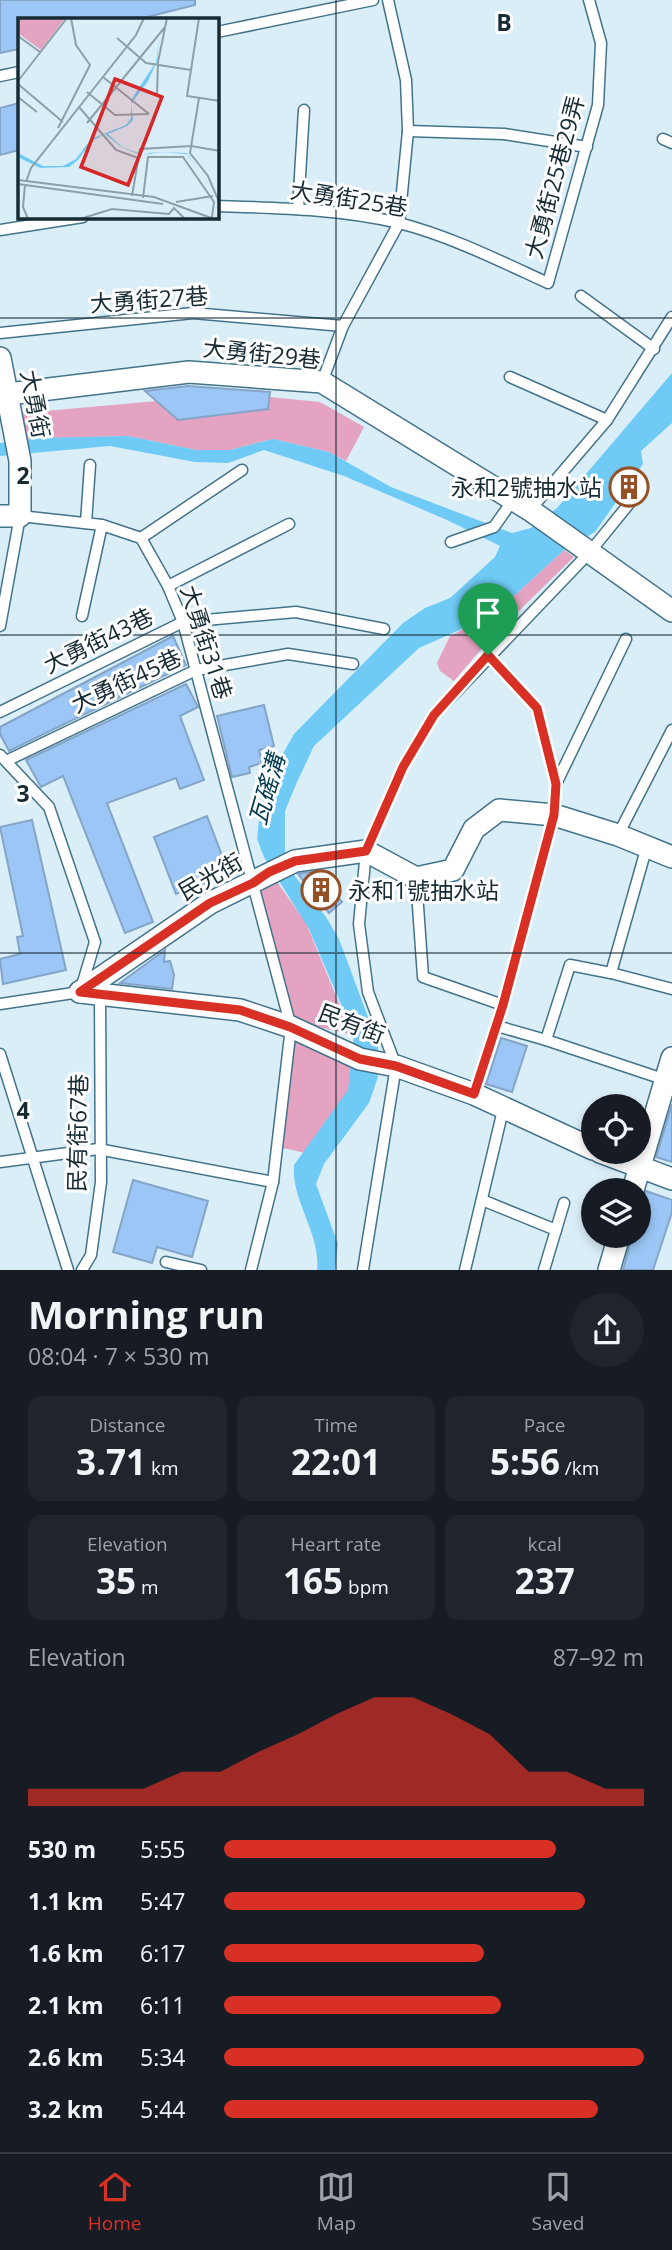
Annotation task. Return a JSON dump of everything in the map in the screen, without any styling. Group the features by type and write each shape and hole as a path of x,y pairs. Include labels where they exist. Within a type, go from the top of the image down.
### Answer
{"street":[{"name":"大勇街","path":"0,358 4,395 20,461 10,516"},
{"name":"大勇街29巷","path":"4,395 189,372 322,382 521,505 672,611"},
{"path":"366,851 416,878 453,870 474,829 499,810 554,815 618,835 672,857"},
{"name":"民光街","path":"90,993 210,903 295,861 366,851"},
{"name":"民有街","path":"90,993 240,1010 290,1027 360,1059 396,1066 474,1094 503,1110 581,1144"},
{"path":"637,1178 672,1058"},
{"path":"628,1164 672,1179"},
{"path":"609,1270 615,1248"}],"lane":[{"path":"219,32 373,0"},
{"path":"322,382 342,326 398,223 408,131 406,80 388,0"},
{"name":"大勇街25巷29弄","path":"548,283 598,105 601,43 589,0"},
{"path":"0,76 18,72"},
{"path":"298,209 304,110"},
{"path":"408,131 504,134 587,148"},
{"name":"大勇街25巷","path":"219,205 298,209 398,223 469,248 548,283"},
{"path":"0,230 70,219"},
{"path":"581,296 654,349"},
{"name":"大勇街27巷","path":"0,333 193,313 342,326"},
{"path":"451,542 494,527 521,505 607,420 672,317"},
{"path":"510,377 607,420"},
{"path":"86,523 90,465"},
{"path":"10,516 102,525 141,538 242,470"},
{"path":"363,1270 396,1066 368,992 359,924 366,851 403,767 434,715 488,655 589,553 637,494"},
{"name":"大勇街","path":"0,626 10,516"},
{"path":"168,586 289,524"},
{"path":"82,616 102,525"},
{"name":"大勇街31巷","path":"141,538 168,586 183,622 261,878 290,1027"},
{"name":"大勇街43巷","path":"0,712 183,622 296,612 384,629"},
{"path":"556,784 626,639"},
{"name":"大勇街45巷","path":"3,758 196,670 288,654 354,664"},
{"path":"474,1094 503,1005 554,815 556,784 537,708 488,655"},
{"path":"618,835 672,730"},
{"path":"0,1004 90,993 95,942 48,807 3,758"},
{"path":"611,973 647,846"},
{"path":"416,878 423,977 503,1005"},
{"path":"546,1040 570,965 672,989"},
{"name":"民有街67巷","path":"82,1270 91,1255 101,1182 90,993"},
{"path":"496,1026 666,1080"},
{"path":"251,1270 273,1182 290,1027"},
{"path":"0,1054 30,1157 68,1270"},
{"path":"466,1270 503,1110"},
{"path":"0,1162 98,1149 273,1182"},
{"path":"482,1200 556,1230"},
{"path":"544,1270 564,1203"},
{"path":"166,1262 201,1270"}],"shaded area":[{"path":"269,397 320,402 364,427 346,461 329,452 273,439 230,450 196,450 128,436 27,439 23,413 157,401 179,420 268,409"},
{"path":"564,550 574,557 488,641 454,681 440,671 437,663 450,636 482,620 515,595"},
{"path":"275,879 306,923 352,1035 294,1021 259,887"},
{"path":"295,1031 364,1057 342,1119 314,1155 283,1148"}],"water":[{"path":"672,373 672,423 641,451 643,464 595,532 564,550 515,595 482,620 419,648 314,746 285,811 285,863 326,917 339,939 378,1044 378,1077 369,1103 324,1164 316,1184 338,1244 335,1270 317,1270 315,1243 297,1191 294,1165 348,1090 354,1035 309,929 264,857 257,839 260,810 272,773 294,734 403,623 425,608 450,598 495,557 500,546 344,476 264,450 228,463 195,462 110,446 0,456 0,443 38,438 128,436 196,450 230,450 273,439 329,452 391,487 512,533 531,528 557,508"}],"building":[{"path":"0,0 195,0 195,5 143,18 18,18 18,49 0,53"},
{"path":"18,103 18,150 0,155 0,108"},
{"path":"188,386 270,392 268,409 178,420 145,391"},
{"path":"173,636 186,665 9,751 0,734 0,727"},
{"path":"186,684 198,707 180,716 204,780 180,789 176,778 107,803 153,922 125,933 63,776 41,787 26,760"},
{"path":"264,705 274,746 259,750 262,763 249,767 250,773 232,777 217,716"},
{"path":"207,816 229,874 176,894 154,837"},
{"path":"32,820 66,970 3,984 0,959 20,954 17,937 23,936 0,827"},
{"name":"永和1號抽水站","path":"316,871 342,902 329,913 298,874"},
{"path":"165,950 164,962 170,961 174,975 172,989 120,983"},
{"path":"501,1038 527,1046 512,1092 486,1084"},
{"path":"672,1104 672,1162 656,1157"},
{"path":"133,1180 208,1201 192,1257 157,1247 152,1263 113,1252"},
{"path":"651,1193 672,1200 672,1212 653,1270 623,1270 629,1248 651,1248"}],"place":[{"name":"永和2號抽水站","path":"629,487"},
{"name":"永和1號抽水站","path":"321,890"}],"route":[{"path":"488,655 537,708 556,784 554,815 503,1005 474,1094 396,1066 360,1059 290,1027 240,1010 80,992 210,903 253,883 269,872 295,861 366,851 403,767 434,715 488,655"}],"water label":[{"name":"瓦磘溝","path":"266,789"}]}
